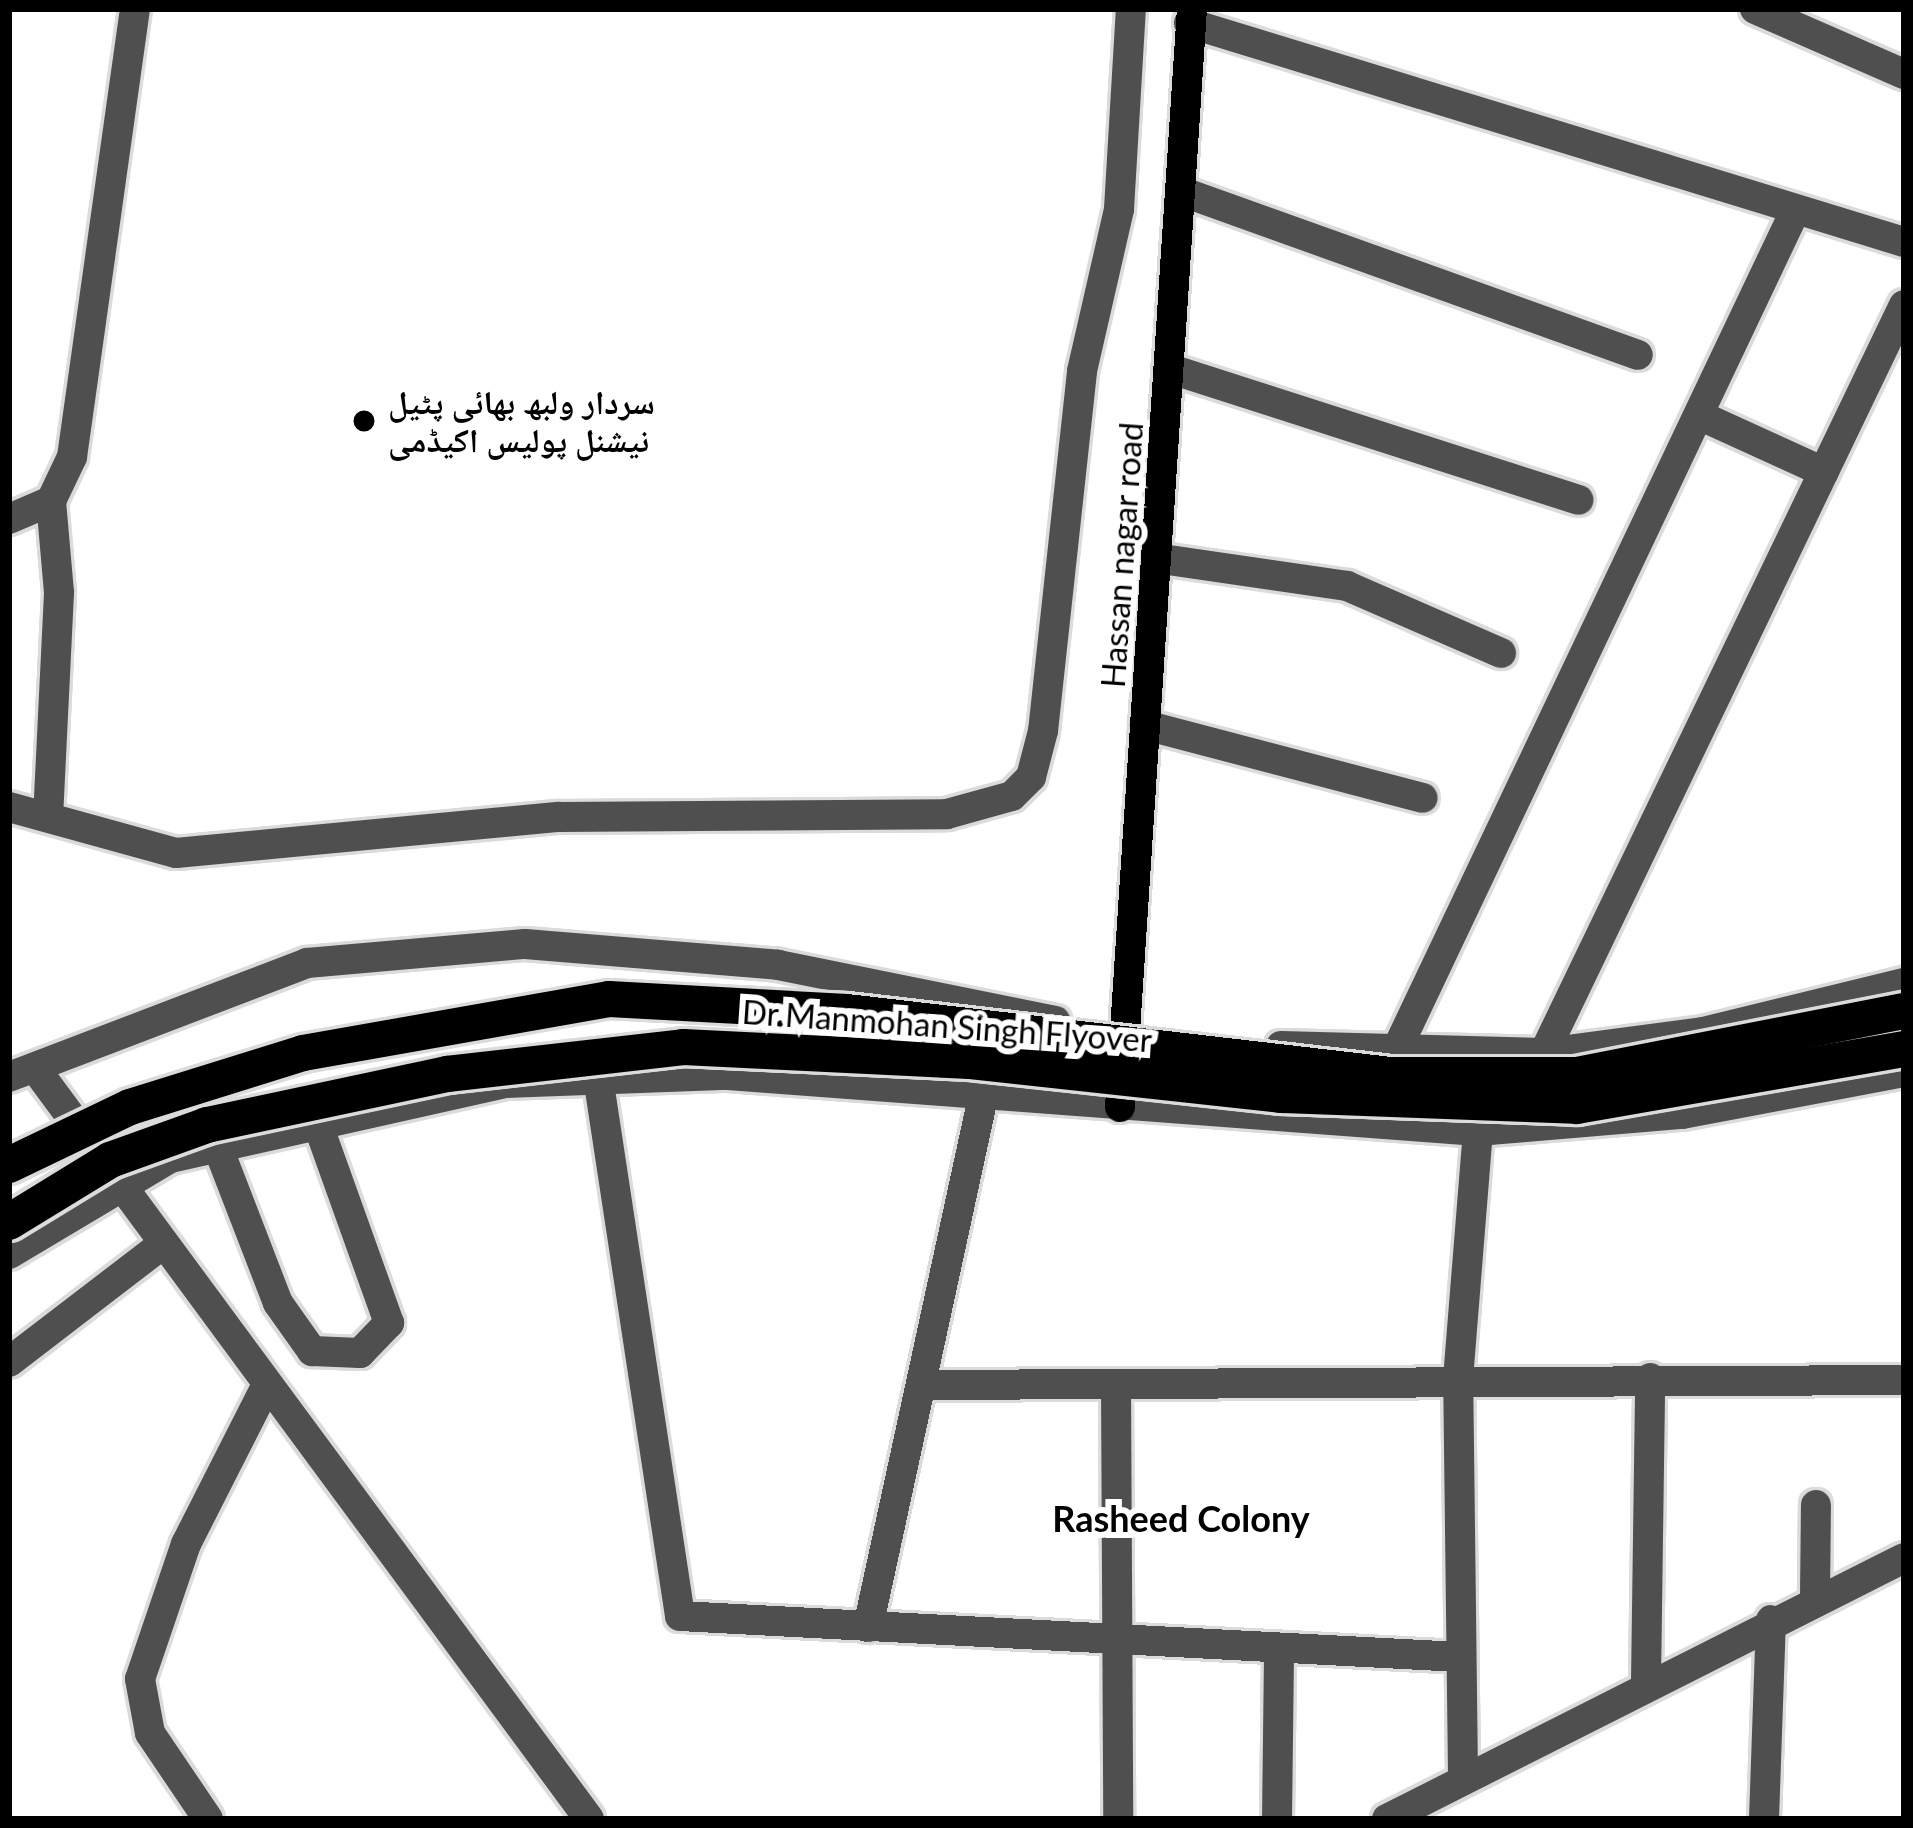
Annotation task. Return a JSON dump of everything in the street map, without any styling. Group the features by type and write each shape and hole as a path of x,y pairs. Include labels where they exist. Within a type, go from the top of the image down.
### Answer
{"highway":[{"name":"Dr.Manmohan Singh Flyover","path":"9,1165 130,1107 303,1053 609,999 848,1012 1391,1076 1577,1075 1904,1010"},
{"name":"Dr.Manmohan Singh Flyover","path":"9,1222 110,1160 207,1124 447,1074 682,1047 1577,1106 1904,1049"}],"main road":[{"name":"Hassan nagar road","path":"1120,1107 1145,725 1162,559 1191,16"}],"street":[{"path":"48,814 59,593 51,501 72,457 135,9"},
{"path":"9,807 48,814 119,846 176,853 559,818 947,814 1012,796 1031,777 1043,731 1082,371 1119,209 1131,9"},
{"path":"1755,9 1904,74"},
{"path":"1191,16 1904,242"},
{"path":"1183,192 1638,355"},
{"path":"1395,1053 1795,211"},
{"path":"1544,1053 1904,304"},
{"path":"1171,369 1578,500"},
{"path":"1699,415 1823,472"},
{"path":"9,519 51,501"},
{"path":"1162,559 1347,586 1502,653"},
{"path":"1145,725 1423,798"},
{"path":"589,1819 164,1244 22,1072 308,963 525,944 778,965 1125,1036 1395,1053 1544,1053 1703,1032 1904,983"},
{"path":"9,1254 117,1184 217,1145 316,1119 598,1077 728,1076 982,1102 1478,1131 1682,1114 1904,1072"},
{"path":"598,1077 680,1616 1109,1638 1279,1654 1462,1657"},
{"path":"868,1627 982,1102"},
{"path":"217,1145 278,1303 312,1351 361,1353 389,1322 316,1119"},
{"path":"1462,1774 1458,1379 1478,1131"},
{"path":"9,1362 164,1244"},
{"path":"1646,1681 1650,1378"},
{"path":"923,1385 1904,1380"},
{"path":"208,1819 150,1733 140,1679 186,1544 267,1384"},
{"path":"1116,1385 1109,1638 1118,1819"},
{"path":"1815,1596 1816,1505"},
{"path":"1387,1819 1434,1806 1462,1774 1815,1596 1904,1558"},
{"path":"1764,1819 1771,1621"},
{"path":"1277,1819 1279,1654"}],"place":[{"name":"سردار ولبھ بھائی پٹیل نیشنل پولیس اکیڈمی","path":"364,421"}],"district":[{"name":"Rasheed Colony","path":"1181,1519"}]}
